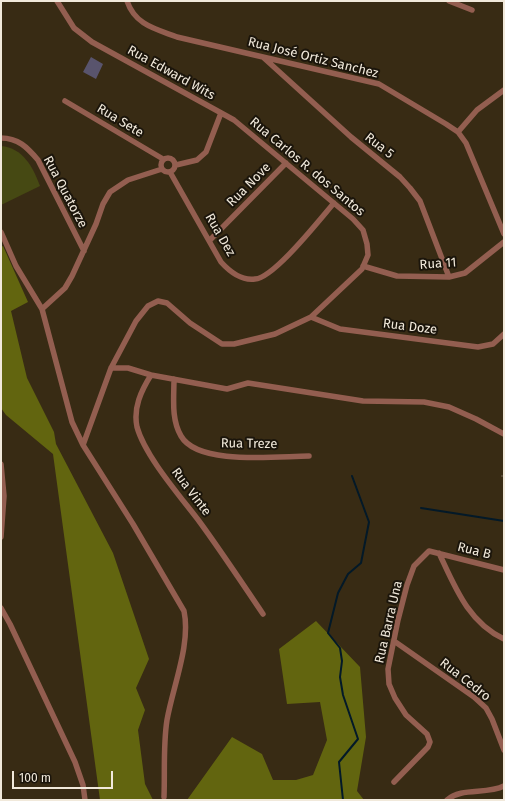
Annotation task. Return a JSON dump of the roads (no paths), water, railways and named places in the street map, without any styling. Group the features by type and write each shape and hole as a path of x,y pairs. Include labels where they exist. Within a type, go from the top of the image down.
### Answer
{"street":[{"name":"Rua Edward Wits","path":"57,1 74,28 92,42 221,113 206,152 197,160 176,165"},
{"name":"Rua José Ortiz Sanchez","path":"127,1 137,19 149,26 177,37 379,84 458,132 471,154 504,234"},
{"path":"449,1 472,10"},
{"name":"Rua 5","path":"262,57 351,137 400,177 410,188 420,201 448,277"},
{"path":"458,132 477,110 504,90"},
{"name":"Rua Sete","path":"65,101 163,159"},
{"name":"Rua Carlos R. dos Santos","path":"221,113 234,120 334,203 363,230 368,255 363,266"},
{"name":"Rua Quatorze","path":"1,138 18,141 27,147 38,160 84,252"},
{"path":"42,309 65,288 84,252 102,204 110,192 128,180 162,169 170,172 175,169 176,165 173,162 163,159 161,162 162,169"},
{"name":"Rua Nove","path":"210,240 286,163"},
{"name":"Rua Dez","path":"170,172 210,240 221,262 231,273 249,279 264,277 277,266 334,203"},
{"path":"1,232 16,266 42,309 72,422 83,445 133,524 184,611 187,623 185,638 167,721 164,797"},
{"name":"Rua 11","path":"363,266 397,276 448,277 465,273 504,242"},
{"path":"83,445 111,368 136,321 148,306 158,301 167,303 190,323 222,344 234,344 275,334 312,317 325,306 363,266"},
{"name":"Rua Doze","path":"312,317 340,329 478,347 493,344 504,334"},
{"path":"111,368 128,368 151,375 227,390 248,382 363,401 424,402 449,407 504,434"},
{"name":"Rua Vinte","path":"151,375 142,389 136,415 138,427 144,442 166,478 202,525 263,614"},
{"name":"Rua Treze","path":"174,379 173,410 177,428 181,437 194,448 207,454 226,457 309,456"},
{"path":"1,464 4,517 1,537"},
{"name":"Rua Barra Una","path":"394,782 428,747 430,742 427,734 406,715 395,698 390,684 388,669 398,620 414,566 429,551 439,553"},
{"path":"439,553 462,601 476,620 491,632 504,639"},
{"name":"Rua B","path":"439,553 504,570"},
{"path":"1,608 75,762 83,785 86,800"},
{"name":"Rua Cedro","path":"394,641 486,708 504,750"},
{"path":"447,800 463,794 495,790 504,786"}],"waterway":[{"path":"343,800 339,762 358,739 343,695 340,677 342,661 340,648 328,633 338,593 348,574 361,563 369,522 352,476"},
{"path":"421,508 504,521"}]}
